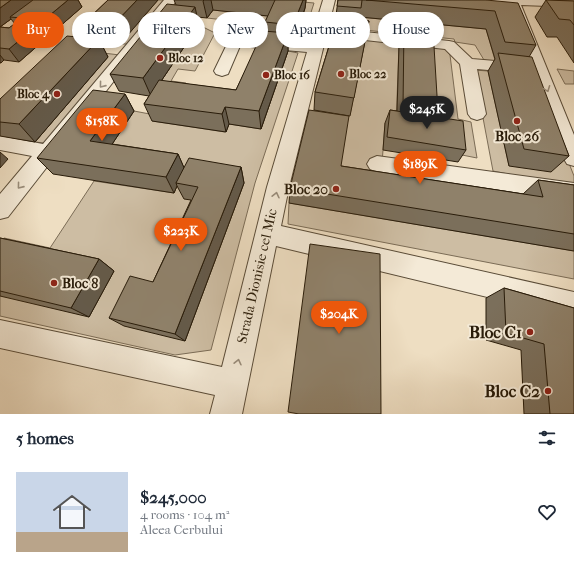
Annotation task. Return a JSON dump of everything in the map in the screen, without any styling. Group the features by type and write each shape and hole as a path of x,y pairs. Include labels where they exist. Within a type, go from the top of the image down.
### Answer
{"street":[{"path":"0,210 47,152 120,52 171,0"},
{"name":"Strada Dionisie cel Mic","path":"326,12 329,0"},
{"path":"487,0 573,2"},
{"path":"513,1 574,159"},
{"path":"370,37 450,45 468,63 477,114"},
{"path":"222,71 235,41 276,45"},
{"name":"Strada Dionisie cel Mic","path":"226,414 283,166 316,48"},
{"path":"468,63 540,70"},
{"path":"0,143 47,152"},
{"path":"377,164 574,192"},
{"path":"267,233 574,305"},
{"path":"0,334 233,384"}],"shaded area":[{"path":"158,0 165,0 155,12 148,12"},
{"path":"282,0 314,3 311,12 304,12 305,9"},
{"path":"510,7 536,68 484,60 475,45 455,42 454,39 444,38 444,25 486,29 495,60"},
{"path":"213,10 231,12 213,12 213,19 207,18"},
{"path":"268,16 276,17 268,35"},
{"path":"370,18 378,19 378,31 370,31"},
{"path":"138,23 138,31 130,41 130,32"},
{"path":"205,28 213,32 213,37 195,71 178,69 171,81 186,83 181,92 239,108 151,96 183,48 205,48"},
{"path":"370,40 378,40 378,48 399,48 396,125 385,123 381,177 493,195 494,185 574,198 574,213 570,203 521,196 525,212 338,182 345,133 308,128 314,110 350,115 363,48 370,48"},
{"path":"444,47 450,55 458,119 471,122 477,158 457,154 455,134 429,130 426,48"},
{"path":"61,48 120,55 44,143 35,142 107,57"},
{"path":"288,51 298,53 255,183 211,350 175,355 0,316 0,243 4,238 50,248 94,181 174,193 103,158 134,111 155,115 152,121 225,132 229,124 261,129"},
{"path":"557,69 574,71 574,84 565,84"},
{"path":"474,70 488,71 509,166 535,77 574,176 574,187 493,171"},
{"path":"289,203 574,251 574,279 288,224"}],"building":[{"path":"0,0 11,0 0,8"},
{"path":"33,0 68,0 54,12 17,12"},
{"path":"108,0 137,0 125,12 95,12"},
{"path":"275,0 303,0 298,12 276,12 276,23 268,22 268,15"},
{"path":"338,0 362,0 361,8 337,6"},
{"path":"366,0 486,0 518,3 536,45 505,42 495,11"},
{"path":"546,0 574,1 574,25 570,20 559,19"},
{"path":"167,4 195,7 191,12 160,12"},
{"path":"12,26 12,47 9,49 0,48 0,27 9,28"},
{"path":"268,31 276,32 276,48 282,48 259,111 225,107 222,114 144,104 159,80 236,90 255,48 268,48"},
{"path":"67,36 72,36 72,48 91,48 19,124 0,122 0,99 54,48 64,48 64,39"},
{"path":"138,40 138,48 165,48 143,78 110,74"},
{"name":"Bloc 22","path":"328,48 364,48 354,98 315,92"},
{"path":"404,48 434,48 438,112 403,107"},
{"path":"498,53 532,57 569,156 524,149"},
{"path":"93,90 125,94 90,141 178,154 166,177 37,158"},
{"path":"309,110 349,116 341,166 543,197 538,180 574,185 574,234 290,188"},
{"path":"390,110 463,121 466,150 387,137"},
{"path":"189,158 241,167 175,334 109,318 130,276 153,282 198,187 176,183"},
{"name":"Bloc 8","path":"0,238 99,259 71,308 0,291"},
{"path":"310,244 380,254 381,414 299,414 288,412"},
{"path":"504,288 574,308 574,414 550,414 544,344 506,333"}],"place":[{"name":"Bloc 12","path":"160,58"},
{"name":"Bloc 22","path":"341,74"},
{"name":"Bloc 16","path":"266,75"},
{"name":"Bloc 4","path":"57,94"},
{"name":"Bloc 26","path":"517,121"},
{"name":"Bloc 20","path":"336,189"},
{"name":"Bloc 8","path":"54,283"},
{"name":"Bloc C1","path":"530,332"},
{"name":"Bloc C2","path":"548,391"}]}
